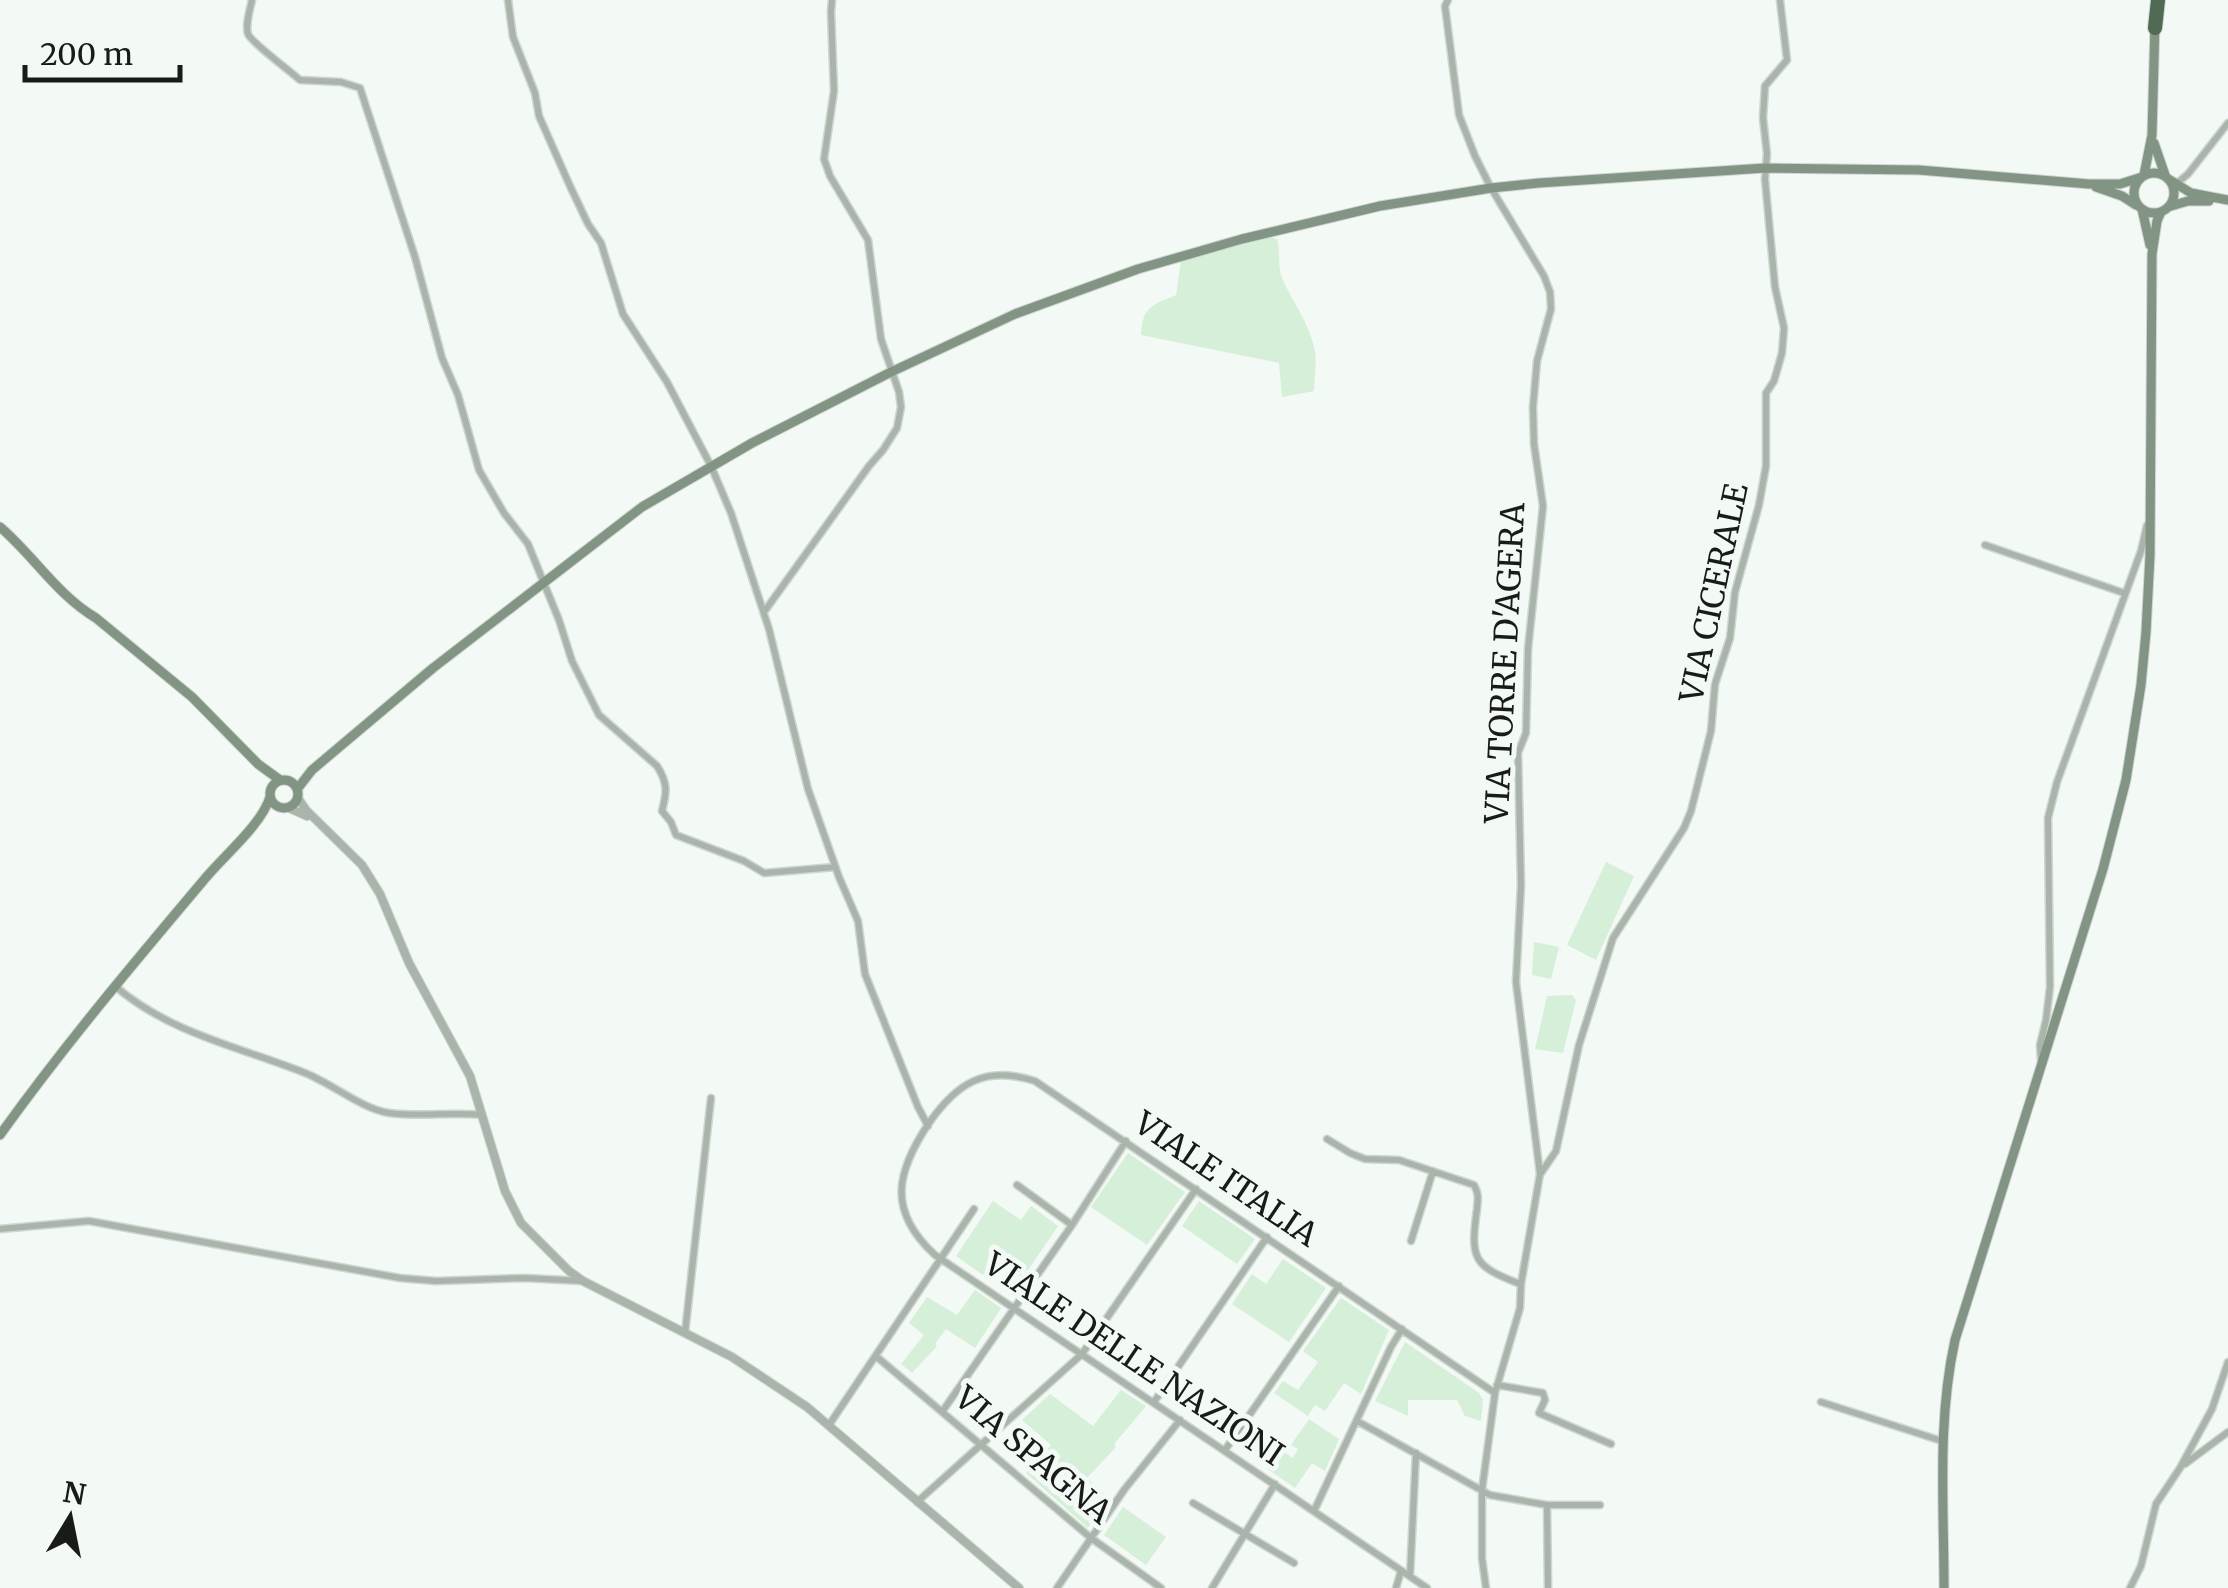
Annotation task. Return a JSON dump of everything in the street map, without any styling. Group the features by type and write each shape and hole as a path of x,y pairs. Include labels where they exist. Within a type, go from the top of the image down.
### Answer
{"highway":[{"path":"2155,28 2156,0"}],"main road":[{"path":"2152,254 2146,222 2134,194 2143,176 2152,135 2155,28"},
{"path":"1944,1588 1942,1441 1958,1327 2108,852 2126,780 2145,649 2149,595 2152,254 2157,221 2171,203 2174,191 2152,135"},
{"path":"256,822 293,806 296,789 312,770 434,668 642,507 711,466 891,372 1015,314 1138,268 1380,206 1491,188 1765,168 1919,170 2089,184 2120,184 2155,173 2191,193 2228,200"},
{"path":"2089,184 2152,213 2188,201 2228,200"},
{"path":"0,527 78,608 96,618 192,696 258,764 284,807"},
{"path":"274,788 296,789"},
{"path":"0,1135 78,1031 256,822 274,788"}],"street":[{"path":"252,0 246,29 250,39 300,80 341,82 360,88 479,470 528,544 572,662 593,706 664,777 668,788 662,812 676,835 744,861 764,873 835,867"},
{"path":"508,0 513,37 538,101 538,112 588,224 601,242 623,314 667,382 731,514 764,612 808,789 858,920 865,974 928,1126"},
{"path":"764,612 897,428 901,408 881,338 868,240 824,159 834,91 832,0"},
{"name":"VIA TORRE D'AGERA","path":"1448,0 1445,6 1459,115 1491,188 1544,276 1551,309 1536,361 1534,444 1542,506 1528,649 1526,733 1518,753 1522,885 1516,982 1540,1174 1520,1284 1520,1308 1496,1389 1482,1490 1485,1587"},
{"name":"VIA CICERALE","path":"1540,1174 1556,1151 1579,1044 1613,938 1684,828 1691,810 1711,731 1715,684 1730,638 1736,592 1759,505 1766,466 1766,394 1782,353 1784,328 1775,287 1763,118 1764,86 1787,60 1780,0"},
{"path":"2170,180 2188,174 2228,123"},
{"path":"2041,1064 2040,1045 2050,987 2048,818 2067,752 2141,551 2150,514"},
{"path":"1984,544 2124,593"},
{"path":"296,789 302,806 372,878 409,963 470,1076 505,1191 521,1224 583,1281 745,1366 807,1407 1018,1588"},
{"path":"284,807 320,824"},
{"path":"115,986 202,1037 306,1073 386,1112 482,1115"},
{"name":"VIALE ITALIA","path":"928,1126 947,1100 969,1083 991,1075 1043,1085 1496,1389"},
{"path":"685,1333 711,1098"},
{"name":"VIALE DELLE NAZIONI","path":"928,1126 909,1154 901,1190 915,1234 941,1259 1428,1588"},
{"path":"1327,1138 1365,1159 1399,1160 1474,1185 1478,1189 1474,1237 1477,1258 1483,1268 1520,1284"},
{"path":"942,1412 1126,1142"},
{"path":"1411,1241 1433,1171"},
{"path":"1016,1185 1072,1224"},
{"path":"917,1502 1082,1354 1196,1189"},
{"path":"829,1426 974,1208"},
{"path":"0,1229 88,1221 400,1278 583,1281"},
{"path":"1154,1402 1267,1238"},
{"path":"1225,1450 1339,1286"},
{"path":"1314,1510 1402,1329"},
{"name":"VIA SPAGNA","path":"876,1356 1091,1538 1161,1588"},
{"path":"2130,1588 2141,1566 2156,1504 2212,1408 2228,1362"},
{"path":"1496,1389 1543,1393 1545,1400 1539,1414 1610,1444"},
{"path":"1821,1402 1942,1441"},
{"path":"1057,1588 1124,1490 1180,1420"},
{"path":"1357,1421 1498,1498 1547,1505 1600,1505"},
{"path":"2180,1468 2228,1432"},
{"path":"1410,1577 1416,1453"},
{"path":"1212,1588 1275,1484"},
{"path":"1193,1503 1294,1563"},
{"path":"1547,1505 1548,1588"},
{"path":"1396,1588 1401,1571"}],"green space":[{"path":"1269,237 1277,239 1282,278 1313,341 1314,391 1282,397 1279,363 1141,335 1150,308 1176,295 1181,261"},
{"path":"1606,862 1634,876 1596,960 1567,945"},
{"path":"1534,942 1559,947 1551,979 1532,975"},
{"path":"1572,995 1576,1000 1563,1053 1535,1049 1547,996"},
{"path":"1128,1153 1185,1192 1147,1245 1091,1207"},
{"path":"993,1201 1021,1220 1031,1206 1058,1226 1012,1294 998,1286 1015,1259 1001,1249 983,1275 956,1256"},
{"path":"1199,1201 1255,1239 1237,1264 1182,1226"},
{"path":"1283,1259 1326,1288 1289,1342 1232,1304 1252,1274 1266,1284"},
{"path":"975,1290 1001,1308 975,1348 946,1329 937,1346 912,1373 901,1364 924,1335 909,1323 927,1297 957,1315"},
{"path":"1341,1298 1389,1330 1361,1394 1344,1383 1325,1411 1315,1405 1308,1416 1274,1393 1283,1381 1298,1390 1318,1362 1303,1351"},
{"path":"1405,1342 1479,1393 1483,1400 1481,1421 1465,1416 1457,1400 1408,1400 1408,1416 1375,1401"},
{"path":"1121,1390 1146,1406 1087,1478 1108,1498 1088,1528 1026,1473 1051,1445 1022,1420 1050,1394 1093,1426"},
{"path":"1309,1419 1339,1439 1325,1471 1312,1463 1295,1488 1266,1468 1279,1449 1293,1458 1298,1449 1291,1445"},
{"path":"1123,1507 1166,1537 1146,1565 1104,1535"}]}
